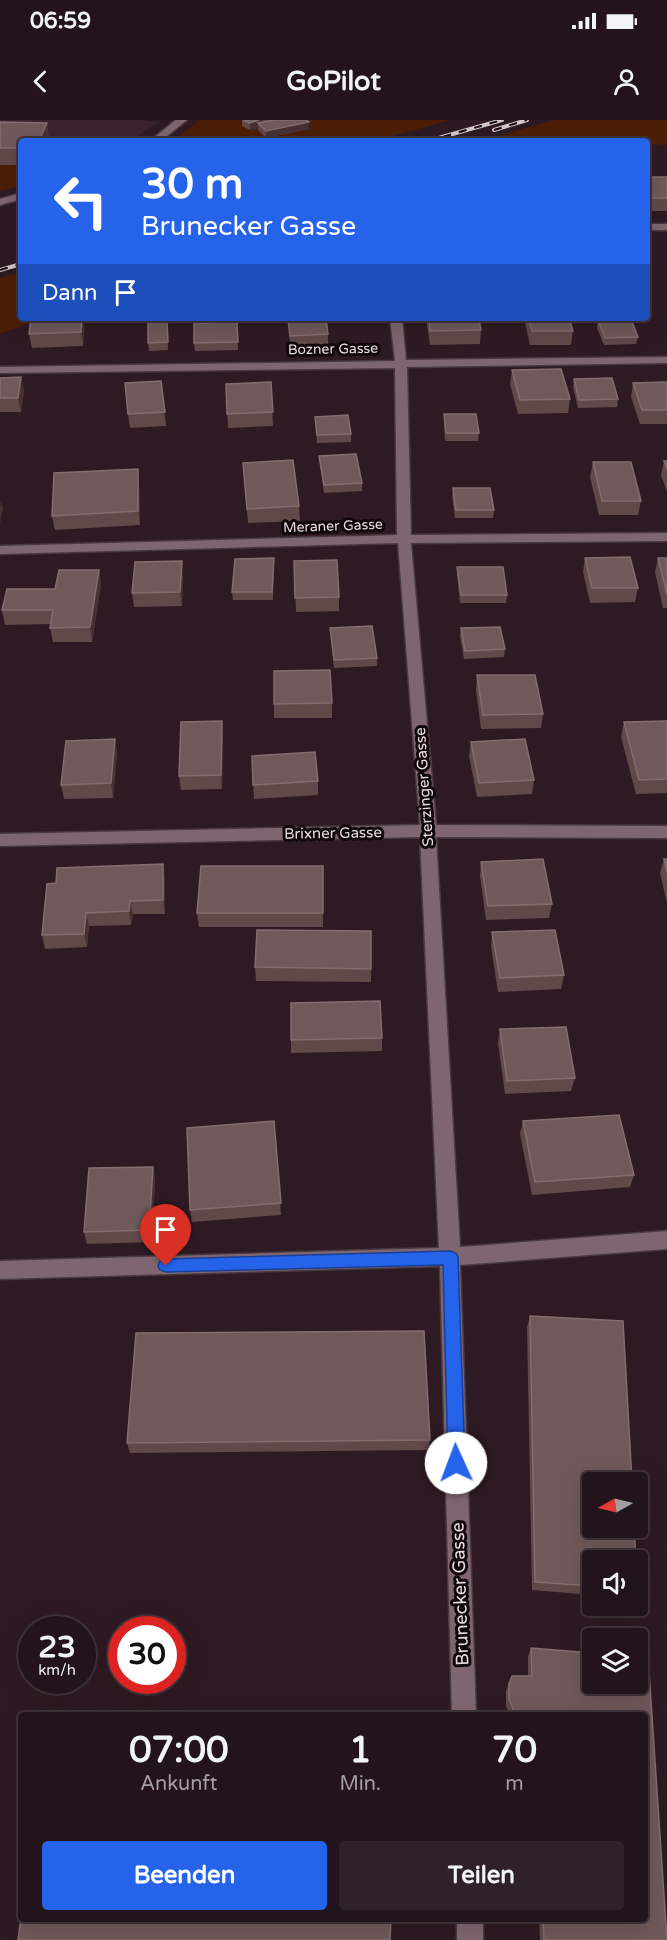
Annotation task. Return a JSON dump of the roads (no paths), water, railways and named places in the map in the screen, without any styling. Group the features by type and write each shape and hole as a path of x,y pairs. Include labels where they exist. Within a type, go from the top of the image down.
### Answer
{"street":[{"path":"159,138 182,120"},
{"path":"0,202 18,197"},
{"path":"650,227 667,227"},
{"name":"Sterzinger Gasse","path":"396,321 401,363 404,539 428,831 450,1257"},
{"name":"Bozner Gasse","path":"0,370 667,360"},
{"name":"Meraner Gasse","path":"0,550 404,539 667,537"},
{"name":"Brixner Gasse","path":"0,840 428,831 667,832"},
{"path":"0,1270 450,1257 667,1240"},
{"name":"Brunecker Gasse","path":"450,1257 464,1712"},
{"path":"470,1922 470,1940"}],"railway":[{"path":"439,138 502,120"},
{"path":"494,130 527,120"},
{"path":"0,270 18,265"}]}
